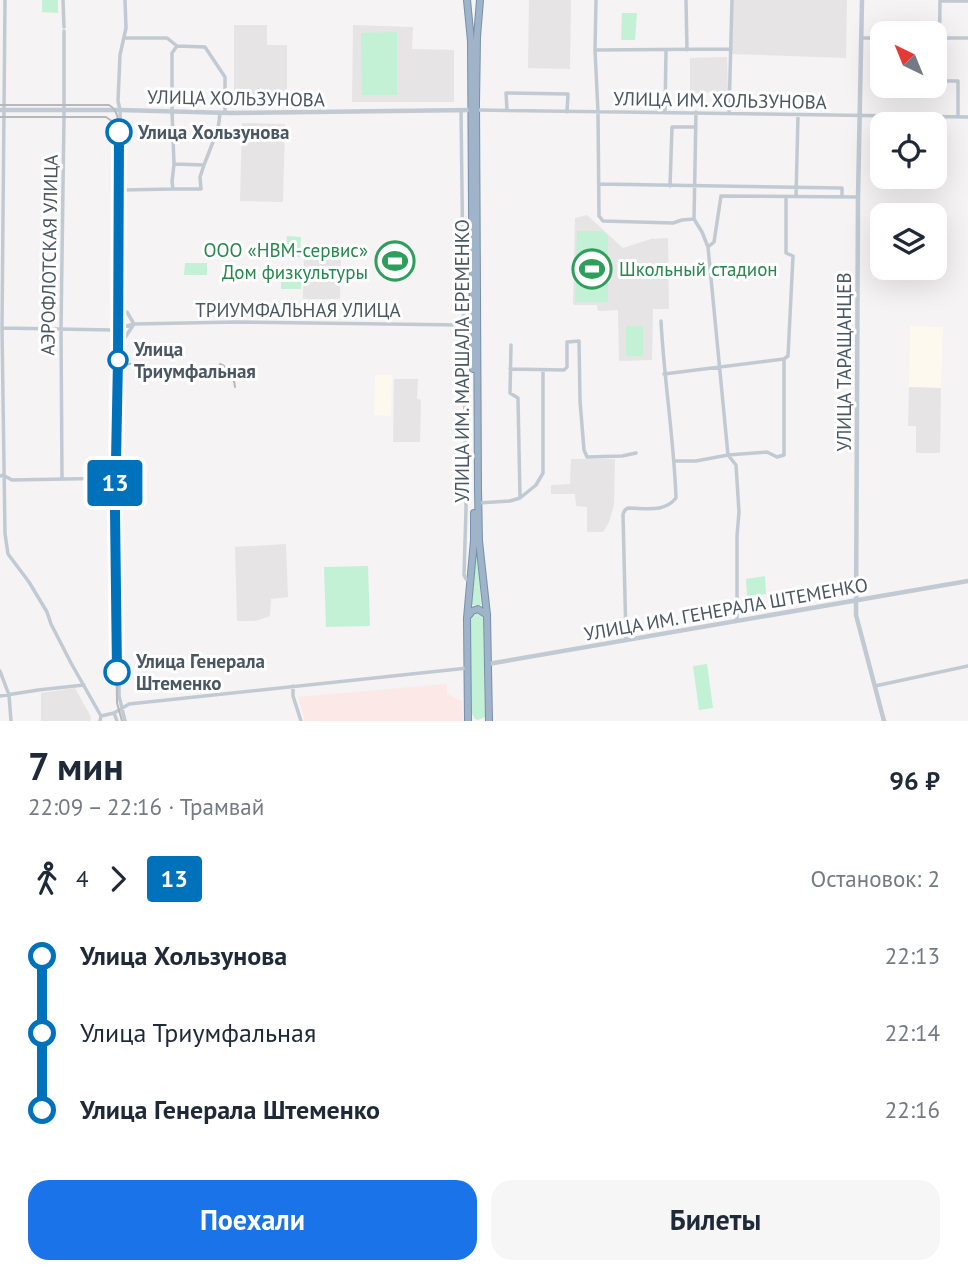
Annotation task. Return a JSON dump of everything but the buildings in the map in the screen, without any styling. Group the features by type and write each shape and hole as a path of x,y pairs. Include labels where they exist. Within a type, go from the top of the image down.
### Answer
{"highway":[{"name":"УЛИЦА ИМ. МАРШАЛА ЕРЕМЕНКО","path":"467,0 474,110 478,503 487,615 488,720"},
{"name":"УЛИЦА ИМ. МАРШАЛА ЕРЕМЕНКО","path":"470,720 467,618 474,540 474,110 480,0"},
{"path":"467,618 472,611 478,609 487,615"}],"street":[{"path":"5,0 1,328 5,534 8,554 41,602 100,719 129,704 468,668"},
{"name":"АЭРОФЛОТСКАЯ УЛИЦА","path":"62,478 63,0"},
{"path":"124,38 167,38 177,46 205,47 225,77 222,113 200,177 201,189 122,190 118,101 125,0"},
{"path":"596,0 598,210 603,221 673,223 682,219 694,219"},
{"path":"686,0 687,50"},
{"path":"729,113 732,0"},
{"name":"УЛИЦА ТАРАЩАНЦЕВ","path":"862,0 856,615 884,721"},
{"path":"938,21 940,1 968,1"},
{"path":"861,38 870,38"},
{"path":"947,38 968,38"},
{"path":"173,189 172,53 177,46"},
{"path":"595,50 731,49"},
{"path":"665,112 666,50"},
{"path":"947,82 958,81 958,117"},
{"path":"507,111 506,93 568,94 567,112"},
{"name":"УЛИЦА ХОЛЬЗУНОВА","path":"2,110 222,113 474,110"},
{"path":"461,110 466,579"},
{"name":"УЛИЦА ИМ. ХОЛЬЗУНОВА","path":"474,110 968,117"},
{"path":"696,112 694,219 708,247 728,455 736,464 737,620"},
{"path":"796,197 798,114"},
{"path":"670,186 672,127 695,127"},
{"path":"174,164 204,165"},
{"path":"599,184 842,188 842,197"},
{"path":"708,247 714,242 721,196 859,197"},
{"path":"674,461 696,461 767,452 777,457 784,455 786,358 793,256 786,253 786,197"},
{"path":"463,270 472,269"},
{"path":"125,721 119,696 122,368 124,339 134,324 127,312"},
{"name":"ТРИУМФАЛЬНАЯ УЛИЦА","path":"1,328 113,330 134,324 463,323 473,320"},
{"path":"625,640 625,510 665,508 676,498 661,321"},
{"path":"510,369 566,369 567,342 579,341 580,401 584,450 587,457 636,453"},
{"path":"511,345 510,393 519,398 520,498"},
{"path":"664,374 786,358"},
{"path":"478,503 520,498 536,485 543,473 543,370"},
{"path":"2,475 12,480 120,478"},
{"path":"0,554 8,554"},
{"name":"УЛИЦА ИМ. ГЕНЕРАЛА ШТЕМЕНКО","path":"488,664 968,581"},
{"path":"875,686 968,666"},
{"path":"0,671 9,695 12,721"},
{"path":"0,696 84,685"},
{"path":"293,686 293,696 301,721"},
{"path":"114,713 117,721"}],"shaded area":[{"path":"529,0 571,0 570,69 528,68"},
{"path":"733,0 847,0 846,58 732,54"},
{"path":"234,25 267,25 267,45 287,45 287,104 234,104"},
{"path":"353,25 413,27 412,49 454,50 454,102 352,102"},
{"path":"727,57 728,92 690,93 690,58"},
{"path":"242,123 285,124 283,202 240,201"},
{"path":"587,215 623,248 651,239 668,238 669,309 653,309 652,360 619,361 618,310 598,311 597,305 573,304 575,218"},
{"path":"304,251 341,251 340,299 303,299"},
{"path":"910,326 943,327 941,388 909,387"},
{"path":"375,375 392,375 391,416 374,415"},
{"path":"394,379 418,379 417,399 421,400 420,442 393,442"},
{"path":"909,387 941,388 940,453 916,453 916,426 908,426"},
{"path":"571,459 615,459 614,505 603,532 587,532 587,507 576,506 575,494 551,494 551,485 570,484"},
{"path":"286,544 288,597 271,599 270,616 255,621 237,621 235,547"},
{"path":"447,684 447,694 462,701 463,721 305,721 298,697"},
{"path":"75,688 91,717 90,721 41,721 41,693"}],"green space":[{"path":"42,0 58,0 58,13 42,12"},
{"path":"622,13 637,13 635,40 621,40"},
{"path":"397,32 397,95 362,95 361,33"},
{"name":"Школьный стадион","path":"577,231 602,231 608,236 608,302 575,302"},
{"path":"287,236 301,237 300,257 286,256"},
{"path":"185,263 207,263 207,275 184,275"},
{"path":"281,276 302,276 301,289 281,289"},
{"path":"626,326 643,326 643,356 626,356"},
{"path":"475,555 478,555 481,605 472,605"},
{"path":"368,566 370,626 326,627 324,567"},
{"path":"765,576 766,594 747,596 746,579"},
{"path":"477,613 482,615 483,619 485,717 478,720 471,712 470,619"},
{"path":"707,664 713,708 699,710 693,666"}],"tram line":[{"path":"0,105 109,105 115,110 117,117 119,345 115,511 117,703 122,721"},
{"path":"0,117 106,117 116,124 118,132"},
{"name":"13","path":"117,672 115,511 119,132"},
{"path":"117,378 124,366 137,363"},
{"path":"220,364 231,373 235,387"}],"place":[{"name":"Улица Хользунова","path":"119,132"},
{"name":"ООО «НВМ-сервис» Дом физкультуры","path":"395,261"},
{"name":"Школьный стадион","path":"592,269"},
{"name":"Улица Триумфальная","path":"118,360"},
{"name":"Улица Генерала Штеменко","path":"117,672"}]}
